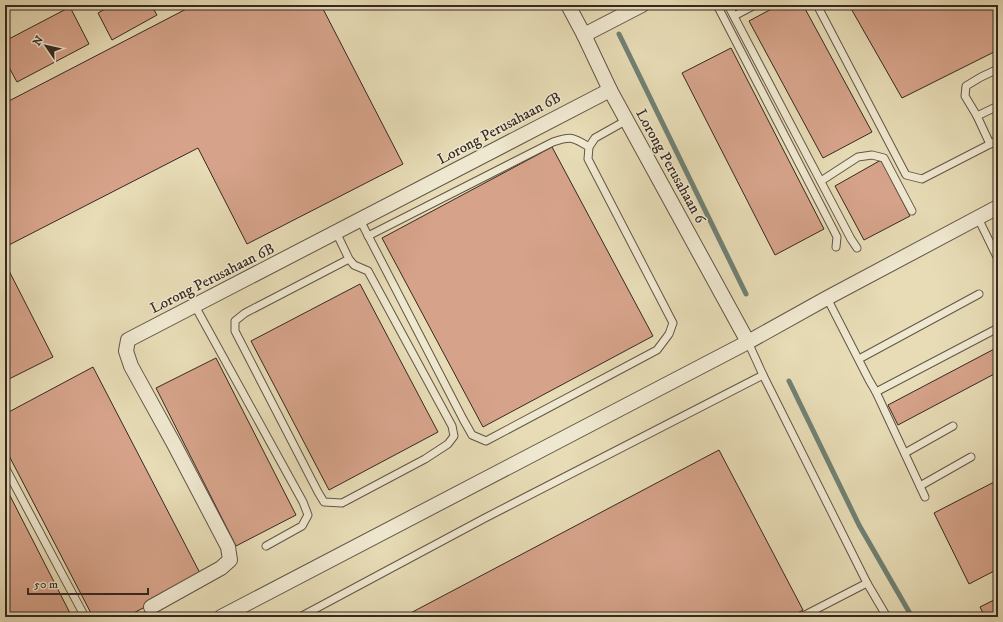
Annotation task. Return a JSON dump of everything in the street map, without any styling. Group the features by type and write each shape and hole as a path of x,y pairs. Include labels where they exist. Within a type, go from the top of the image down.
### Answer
{"street":[{"name":"Lorong Perusahaan 6","path":"568,5 610,90 748,342"},
{"path":"584,35 642,5"},
{"name":"Lorong Perusahaan 6B","path":"151,607 221,568 230,560 228,547 131,366 126,351 128,340 610,90"},
{"path":"221,617 748,342 998,207"}],"lane":[{"path":"717,5 837,237 836,247"},
{"path":"728,5 857,248"},
{"path":"734,16 754,5"},
{"path":"817,5 906,174 922,179 998,140"},
{"path":"990,144 977,116 965,96 966,86 998,69"},
{"path":"977,116 998,106"},
{"path":"360,220 472,435 486,441 657,350 669,334 673,323 588,159 588,147 595,138 627,120"},
{"path":"368,236 553,142 565,138 576,139 588,147"},
{"path":"821,181 858,157 872,155 884,158 912,211"},
{"path":"978,218 998,259"},
{"path":"336,232 349,260 354,265 368,271 452,426 454,436 448,444 426,459 342,503 324,502 235,331 235,321 245,313 349,260"},
{"path":"859,359 978,294"},
{"path":"827,298 876,392 906,453 925,497"},
{"path":"195,306 308,515 302,526 266,546"},
{"path":"876,392 998,328"},
{"path":"748,342 867,584 887,617"},
{"path":"300,617 485,518 763,375"},
{"path":"906,453 953,426"},
{"path":"920,486 971,457"},
{"path":"5,466 85,617"},
{"path":"801,617 867,584"}],"building":[{"path":"112,5 151,5 157,15 112,40 98,13"},
{"path":"194,5 321,5 403,164 247,244 198,148 5,247 5,103"},
{"path":"779,5 803,5 872,132 823,158 749,21"},
{"path":"849,5 998,5 998,50 902,98"},
{"path":"70,7 89,44 17,82 5,60 5,41"},
{"path":"731,48 824,229 775,255 682,73"},
{"path":"552,147 653,336 483,427 382,238"},
{"path":"881,160 910,216 864,240 835,186"},
{"path":"5,263 53,357 5,381"},
{"path":"360,284 438,432 329,490 251,341"},
{"path":"998,347 998,372 898,425 888,405"},
{"path":"216,358 296,515 236,546 156,388"},
{"path":"93,367 202,577 126,617 93,617 5,448 5,414"},
{"path":"719,450 803,610 790,617 403,617"},
{"path":"998,480 998,569 969,584 934,513"},
{"path":"5,486 72,617 5,617"},
{"path":"998,598 998,617 985,617 980,607"}],"waterway":[{"path":"619,34 746,294"},
{"path":"789,381 859,525 912,617"}]}
